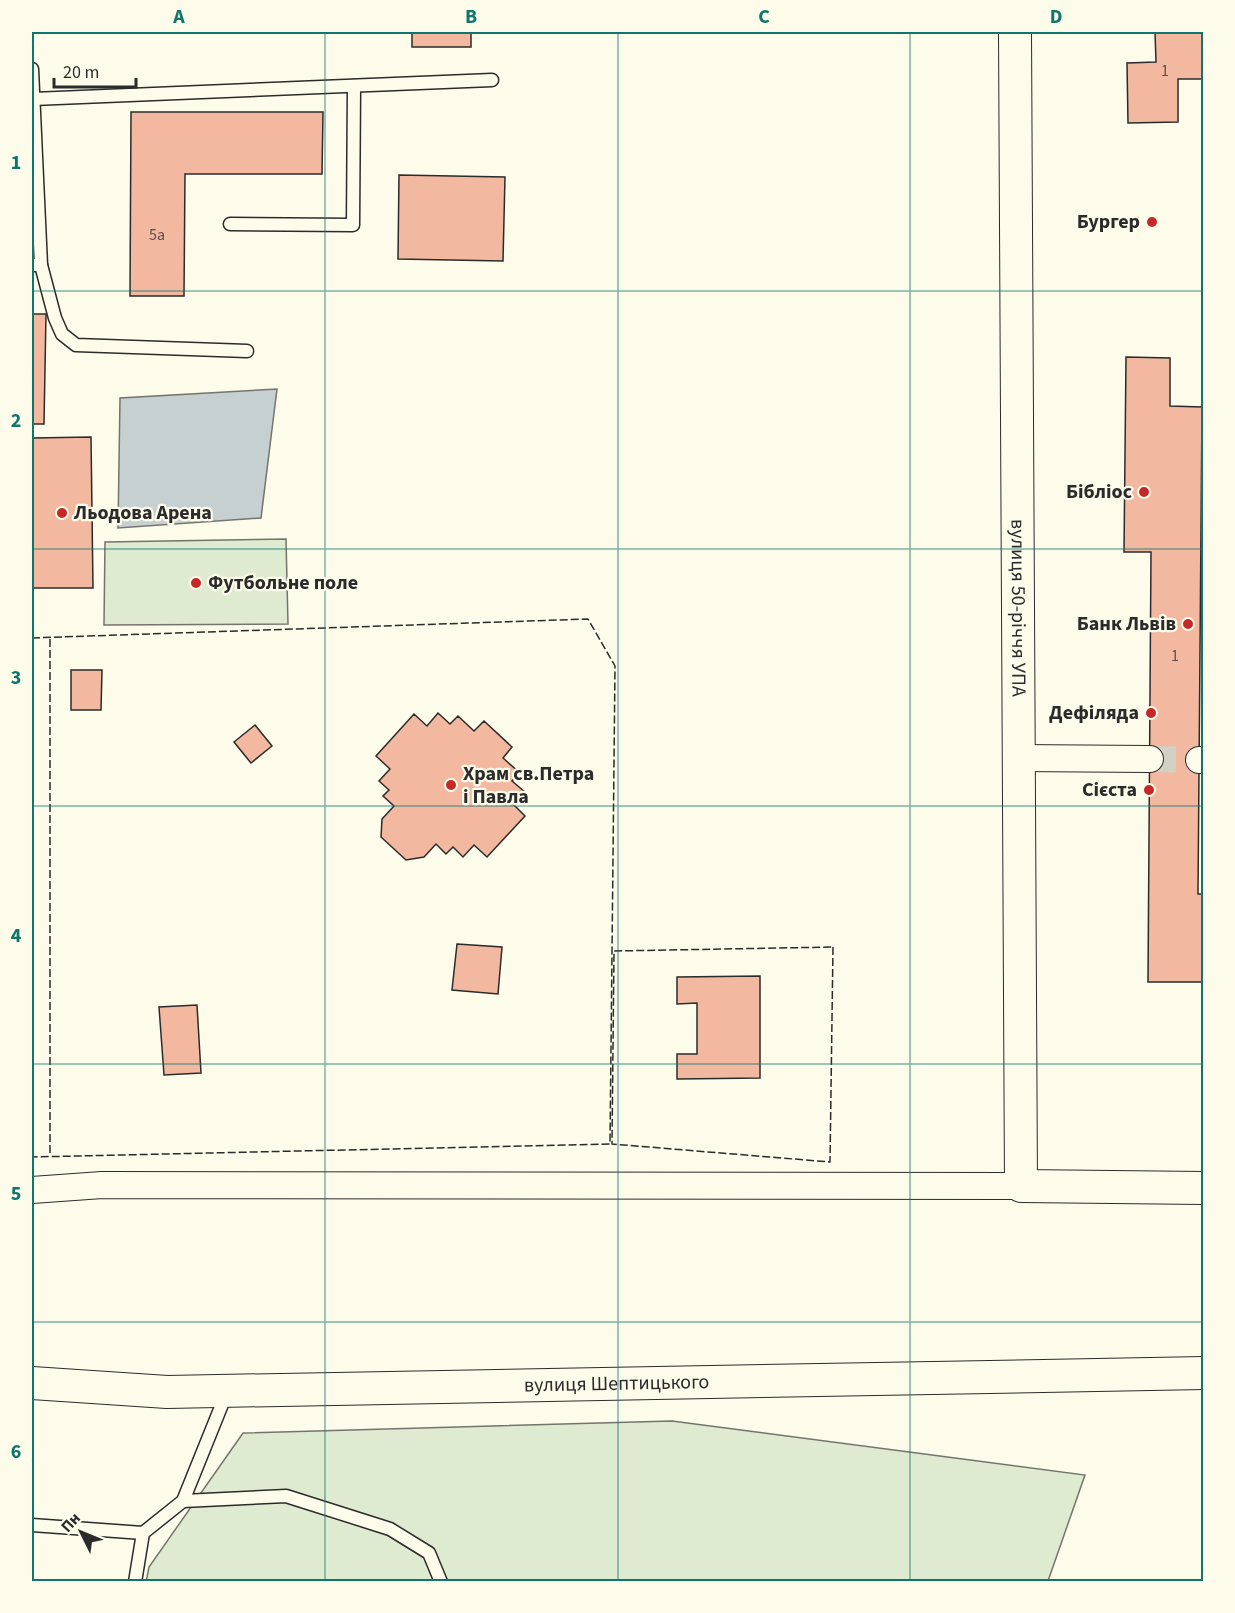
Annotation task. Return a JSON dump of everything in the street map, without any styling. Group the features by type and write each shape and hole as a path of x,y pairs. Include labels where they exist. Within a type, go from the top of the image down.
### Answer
{"street":[{"name":"вулиця 50-річчя УПА","path":"1015,32 1021,1186"},
{"path":"1017,758 1150,759"},
{"path":"32,1190 102,1185 1203,1188"},
{"name":"вулиця Шептицького","path":"32,1383 167,1392 1203,1373"}],"lane":[{"path":"32,69 36,265 62,334 76,345 247,351"},
{"path":"33,99 492,81"},
{"path":"230,224 353,225 354,86"},
{"path":"135,1581 143,1533 183,1501 227,1391"},
{"path":"183,1501 286,1496 380,1525 429,1553 441,1581"},
{"path":"32,1525 143,1533"}],"green space":[{"name":"Футбольне поле","path":"286,539 288,624 104,625 105,542"},
{"path":"672,1421 1085,1475 1048,1581 146,1582 149,1567 243,1433"}],"shaded area":[{"path":"277,389 261,518 118,528 120,398"}],"building":[{"path":"412,32 471,32 471,47 412,47"},
{"path":"1155,32 1204,32 1204,79 1178,79 1178,122 1128,123 1127,63 1156,62"},
{"path":"131,112 323,112 322,174 185,174 184,296 130,296"},
{"path":"399,175 505,177 503,261 398,259"},
{"path":"32,314 46,314 44,424 32,424"},
{"path":"1126,357 1170,358 1170,406 1202,407 1198,894 1204,894 1204,982 1148,982 1151,552 1124,552"},
{"name":"Льодова Арена","path":"91,437 93,588 32,588 32,438"},
{"path":"71,670 102,670 101,710 71,710"},
{"name":"Храм св.Петра і Павла","path":"438,713 450,724 458,716 474,731 484,721 512,747 503,758 520,773 512,781 525,792 513,804 525,816 487,857 474,845 463,857 453,847 446,854 436,844 424,857 406,860 381,837 382,819 394,806 383,796 389,790 379,781 390,769 376,756 414,714 427,726"},
{"path":"255,725 272,746 251,763 234,742"},
{"path":"457,944 502,947 498,994 452,990"},
{"path":"760,976 760,1078 677,1079 677,1054 697,1054 697,1003 677,1004 677,977"},
{"path":"197,1005 201,1073 164,1075 159,1007"}],"tunnel":[{"path":"1150,759 1199,760"}],"fence":[{"path":"32,638 588,619 615,666 610,1144 32,1157"},
{"path":"50,639 50,1156"},
{"path":"833,947 830,1162 612,1144 614,951 833,947"}],"place":[{"name":"Бургер","path":"1152,222"},
{"name":"Бібліос","path":"1144,492"},
{"name":"Льодова Арена","path":"62,513"},
{"name":"Футбольне поле","path":"196,583"},
{"name":"Банк Львів","path":"1188,624"},
{"name":"Дефіляда","path":"1151,713"},
{"name":"Храм св.Петра і Павла","path":"451,785"},
{"name":"Сієста","path":"1149,790"}]}
